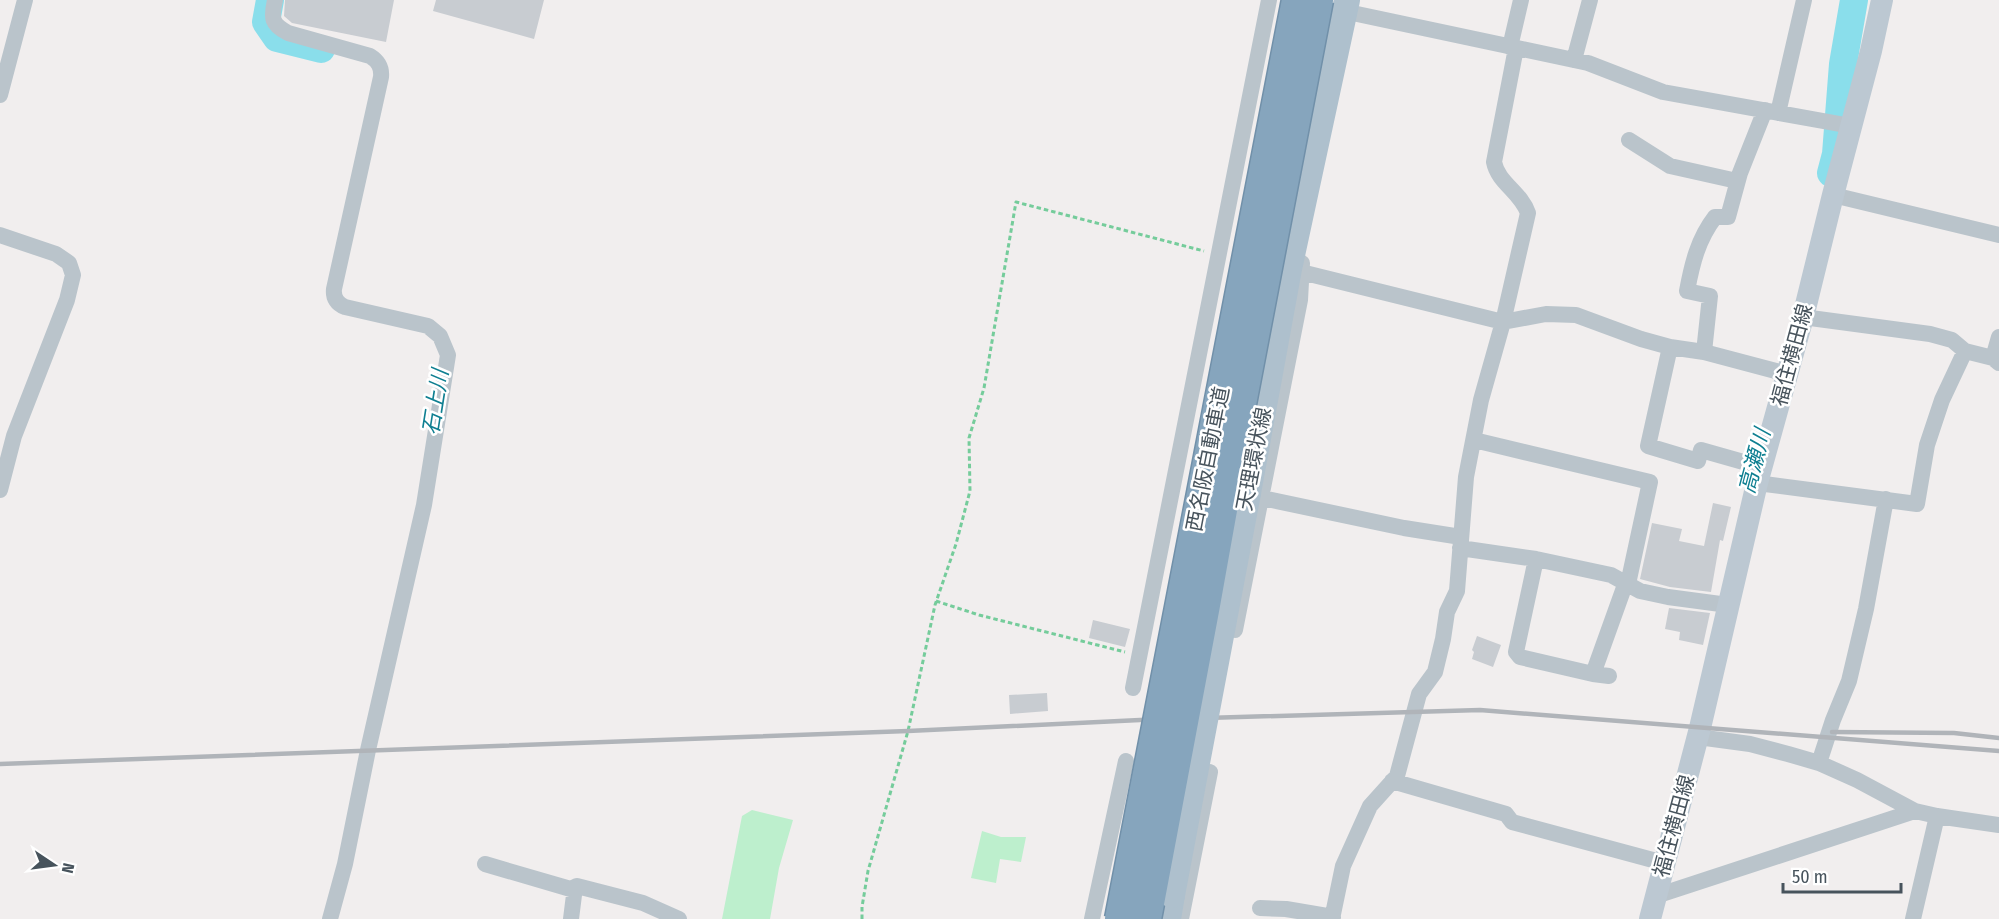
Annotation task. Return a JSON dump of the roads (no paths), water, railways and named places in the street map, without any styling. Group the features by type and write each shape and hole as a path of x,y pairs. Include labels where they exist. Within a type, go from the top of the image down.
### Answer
{"highway":[{"name":"西名阪自動車道","path":"1120,919 1297,0"},
{"name":"西名阪自動車道","path":"1146,919 1240,408 1336,4"}],"main road":[{"name":"福住横田線","path":"1650,919 1698,737 1721,604 1803,317 1882,0"},
{"name":"天理環状線","path":"1170,907 1255,495 1296,271 1302,211 1336,4"}],"street":[{"path":"0,95 25,0"},
{"path":"275,0 272,16 277,27 288,33 370,56 381,68 381,77 334,289 335,298 345,307 428,326 440,336 448,355 424,505 368,750 345,864 330,919"},
{"path":"1133,688 1269,0"},
{"path":"1260,908 1286,909 1333,918 1342,866 1370,806 1397,776 1419,694 1435,672 1447,612 1457,591 1466,477 1481,400 1503,322 1528,213 1524,202 1496,172 1494,162 1521,0"},
{"path":"1574,60 1590,0"},
{"path":"1704,352 1710,296 1687,291 1692,260 1708,226 1715,218 1728,217 1737,181 1771,112 1804,0"},
{"path":"1336,4 1588,63 1663,92 1851,126"},
{"path":"1629,140 1670,166 1737,181"},
{"path":"1833,195 1999,235"},
{"path":"0,236 56,254 69,263 73,275 67,300 14,436 0,490"},
{"path":"1296,271 1503,322 1546,314 1576,315 1641,339 1670,347 1704,352 1787,374"},
{"path":"1803,317 1930,334 1952,340 1965,351 1996,361 1999,337"},
{"path":"1670,347 1648,446 1698,461 1701,450 1759,475 1917,504 1927,445 1942,400 1965,351"},
{"path":"1474,440 1650,482 1627,583 1601,675 1520,657 1516,652 1530,596 1536,559"},
{"path":"1225,677 1255,495 1611,575 1640,591 1721,604"},
{"path":"1820,763 1833,720 1849,681 1866,609 1886,499"},
{"path":"1698,737 1750,744 1820,763 1915,811 1999,825"},
{"path":"1092,919 1125,761"},
{"path":"1182,919 1210,772"},
{"path":"1392,781 1506,814 1512,822 1664,863"},
{"path":"1656,896 1915,811"},
{"path":"1913,919 1937,816"},
{"path":"485,864 574,891"},
{"path":"571,919 574,887 577,886 643,903 679,919"}],"waterway":[{"name":"石上川","path":"270,0 266,22 277,38 321,49"},
{"name":"高瀬川","path":"1831,173 1836,154 1843,64 1854,0"}],"railway":[{"path":"0,764 908,731 1140,720 1480,710 1999,751"},
{"path":"1832,732 1954,733 1999,738"}]}
